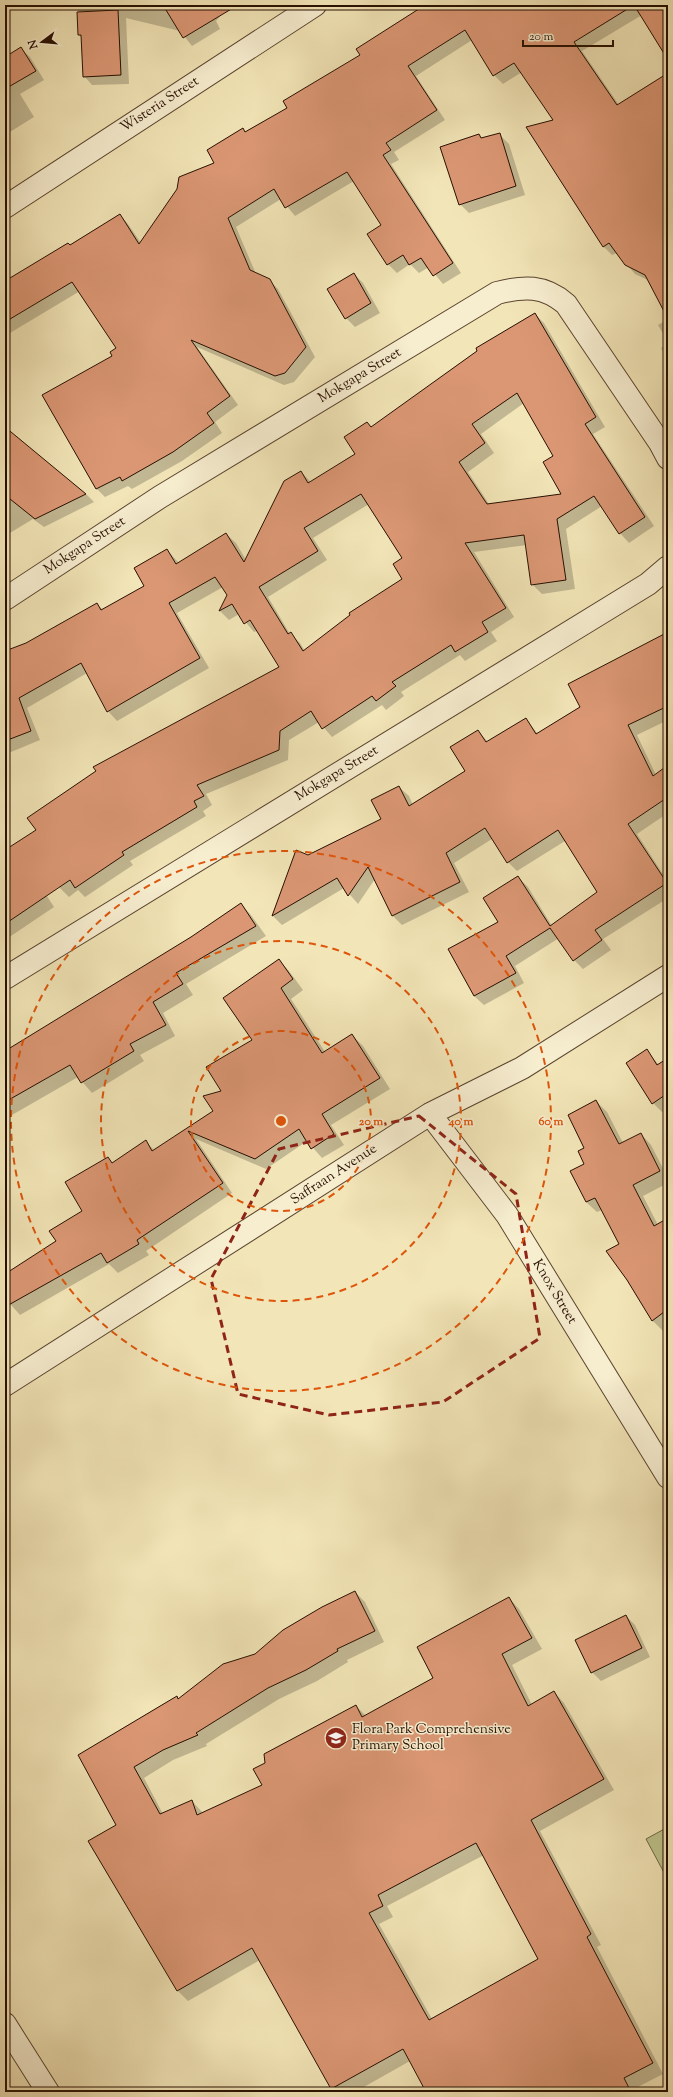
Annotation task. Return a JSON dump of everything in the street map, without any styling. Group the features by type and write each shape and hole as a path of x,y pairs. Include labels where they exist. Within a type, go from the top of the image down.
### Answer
{"street":[{"name":"Wisteria Street","path":"5,207 315,5"},
{"name":"Mokgapa Street","path":"5,599 160,497 497,293 506,290 535,288 551,293 566,304 660,443 668,458"},
{"name":"Mokgapa Street","path":"5,978 648,584 668,567"},
{"name":"Saffraan Avenue","path":"5,1385 430,1114 522,1068 668,976"},
{"name":"Knox Street","path":"430,1114 507,1215 668,1477"},
{"path":"5,2024 48,2092"}],"highlighted area":[{"path":"419,1116 516,1194 540,1338 443,1402 329,1415 238,1394 211,1279 279,1149"}],"green space":[{"path":"668,1827 668,1880 646,1839"}],"building":[{"path":"163,5 238,5 183,38"},
{"path":"425,5 634,5 574,42 617,105 668,73 668,319 645,275 625,265 609,243 603,247 526,127 553,120 514,63 493,76 465,30 408,66 437,110 386,143 391,150 383,155 453,263 433,276 421,258 409,265 403,255 387,265 367,234 381,225 347,172 285,208 274,189 228,218 250,270 270,279 306,347 285,373 275,376 191,340 230,396 207,413 214,423 173,452 122,481 120,477 96,489 42,395 112,356 110,352 116,348 72,282 5,322 5,281 68,243 70,245 120,214 139,244 177,189 179,177 214,163 207,150 243,128 245,132 287,108 283,101 360,55 356,49"},
{"path":"634,5 668,5 668,60"},
{"path":"118,10 121,75 83,77 81,35 78,35 77,12"},
{"path":"21,47 36,71 5,89 5,57"},
{"path":"500,133 516,186 459,205 440,147 479,134 481,138"},
{"path":"354,273 371,303 345,319 327,289"},
{"path":"535,313 596,417 585,424 645,517 619,534 594,496 557,519 566,580 531,585 524,535 465,543 506,608 482,622 488,632 455,652 451,645 392,682 396,686 376,701 372,696 322,729 311,711 280,731 279,750 197,785 204,796 194,801 197,807 122,852 124,855 75,888 70,880 5,924 5,850 36,830 27,818 96,771 93,767 279,667 250,620 244,624 232,604 219,611 227,595 215,577 169,603 200,658 107,712 81,663 19,698 31,731 5,741 5,651 26,643 97,603 101,610 144,586 134,568 167,549 176,564 226,533 244,562 284,481 301,471 308,483 355,454 344,437 367,422 371,427 477,351 476,348","holes":["517,393 553,456 543,462 561,494 487,504 459,462 485,443 472,424","361,494 402,558 393,564 402,579 349,613 350,615 303,651 291,632 288,634 259,587 318,551 304,528"]},
{"path":"5,427 86,494 35,519 5,495"},
{"path":"668,632 668,706 628,725 653,776 668,765 668,797 628,824 667,883 595,930 602,940 573,961 550,928 506,956 516,973 474,996 448,949 498,922 483,898 518,876 550,926 597,892 558,830 507,863 485,828 446,853 460,882 392,916 368,867 348,896 337,878 272,916 296,850 308,855 381,819 371,800 399,786 409,806 465,771 450,747 478,730 486,742 526,718 536,734 580,707 568,684"},
{"path":"241,903 256,926 176,973 183,984 153,1002 166,1025 130,1044 134,1051 81,1083 70,1065 5,1102 5,1051 191,937"},
{"path":"279,959 293,979 281,988 322,1053 352,1034 380,1078 322,1114 334,1134 311,1149 299,1129 255,1159 188,1131 223,1183 137,1240 139,1244 107,1263 101,1253 5,1307 5,1274 56,1241 49,1231 82,1211 65,1182 108,1157 112,1163 146,1140 152,1151 213,1111 203,1096 221,1091 206,1067 252,1040 223,998"},
{"path":"647,1049 657,1065 668,1058 668,1093 652,1104 626,1063"},
{"path":"596,1100 619,1144 641,1133 660,1171 633,1185 654,1226 668,1218 668,1309 652,1321 627,1280 606,1251 619,1244 595,1198 586,1202 570,1171 584,1164 578,1151 584,1148 568,1115"},
{"path":"355,1591 375,1631 337,1649 338,1651 306,1670 268,1688 196,1733 198,1735 163,1750 134,1767 160,1814 192,1800 197,1815 262,1785 253,1769 265,1763 264,1754 356,1705 362,1717 433,1678 417,1647 509,1597 532,1638 502,1654 528,1706 554,1691 604,1779 531,1820 591,1934 587,1937 653,2063 624,2078 631,2092 426,2092 403,2049 331,2089 252,1948 177,1991 88,1841 116,1825 78,1755 177,1696 178,1699 223,1664 255,1654 283,1630 322,1607","holes":["476,1843 538,1959 429,2020 369,1913 383,1906 378,1895"]},
{"path":"626,1615 642,1648 591,1673 575,1640"}],"place":[{"name":"Flora Park Comprehensive Primary School","path":"336,1738"}]}
